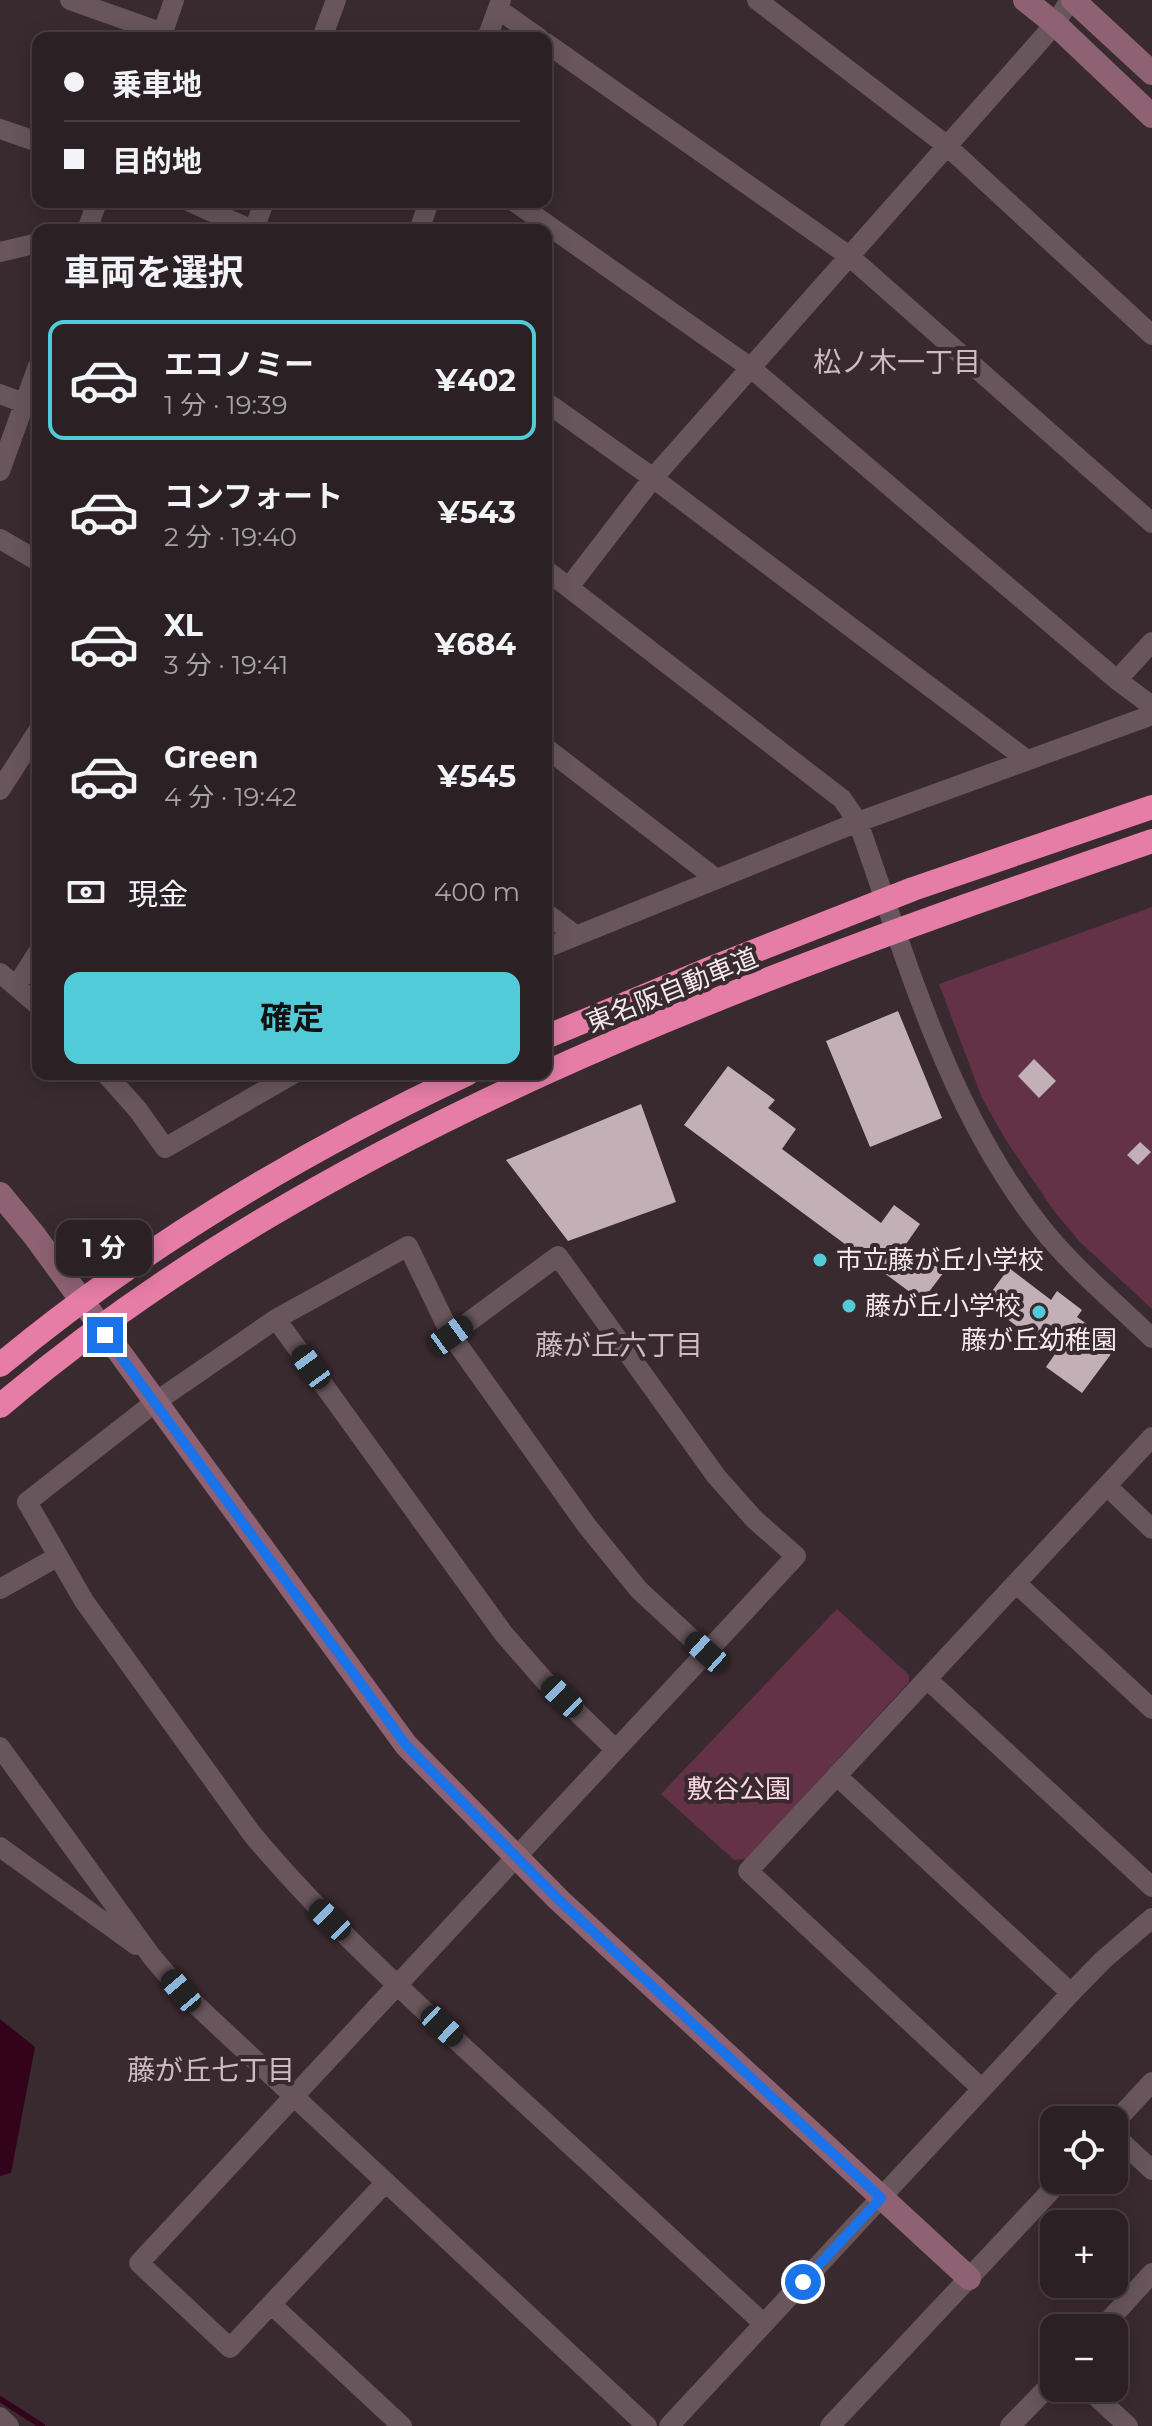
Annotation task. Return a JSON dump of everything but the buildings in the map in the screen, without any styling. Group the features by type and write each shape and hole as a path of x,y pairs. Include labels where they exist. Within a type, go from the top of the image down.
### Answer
{"highway":[{"name":"東名阪自動車道","path":"552,1034 695,974 913,889 1152,807"},
{"name":"東名阪自動車道","path":"552,1073 709,1004 926,918 1152,841"},
{"path":"0,1365 119,1276 219,1209 331,1143 455,1080"},
{"name":"東名阪自動車道","path":"0,1406 138,1301 236,1235 345,1173 471,1108 535,1080"}],"street":[{"path":"70,0 154,32"},
{"path":"163,32 174,0"},
{"path":"324,32 336,0"},
{"path":"757,0 946,145 1152,335"},
{"path":"1025,0 1055,24 1152,116"},
{"path":"569,587 653,478 1055,24 1071,0 1152,73"},
{"path":"489,32 499,4 532,32"},
{"path":"552,47 849,256 1152,523"},
{"path":"0,129 32,140"},
{"path":"204,208 240,224"},
{"path":"524,208 546,224"},
{"path":"552,228 751,368 1117,680 1152,706"},
{"path":"0,252 32,244"},
{"path":"0,471 32,382"},
{"path":"0,394 24,403"},
{"path":"552,406 653,478 1027,760"},
{"path":"0,539 32,558"},
{"path":"552,574 842,799 858,822 957,1091 989,1151 1010,1185 1060,1250 1152,1338"},
{"path":"1117,680 1152,642"},
{"path":"552,945 858,822 1152,715"},
{"path":"0,790 32,740"},
{"path":"552,753 715,878"},
{"path":"552,918 575,935"},
{"path":"17,985 32,961"},
{"path":"0,973 32,999"},
{"path":"111,1080 165,1148 283,1080"},
{"path":"0,1194 406,1745 515,1857 969,2278"},
{"path":"706,1652 639,1590 595,1537 451,1335 408,1246 276,1319 154,1403 27,1502 84,1601 252,1834 307,1898 764,2324"},
{"path":"386,2182 230,2348 139,2263 796,1556 754,1519 716,1476 558,1256 451,1335"},
{"path":"276,1319 503,1633 544,1680 615,1749"},
{"path":"981,2088 748,1871 1152,1437"},
{"path":"1107,1486 1152,1529"},
{"path":"0,1589 57,1557"},
{"path":"1016,1583 1152,1709"},
{"path":"927,1679 1152,1887"},
{"path":"0,1747 152,1957 181,1991 647,2426"},
{"path":"837,1776 1071,1993"},
{"path":"0,1847 152,1957"},
{"path":"669,2426 1071,1993 1103,1960 1152,1918"},
{"path":"1128,2108 1152,2082"},
{"path":"1128,2148 1152,2170"},
{"path":"830,2426 1048,2194"},
{"path":"1115,2314 1152,2273"},
{"path":"272,2305 402,2426"},
{"path":"1010,2426 1040,2395"},
{"path":"1102,2402 1128,2426"},
{"path":"0,2417 9,2426"}],"green space":[{"path":"1152,907 1152,1309 1080,1242 1054,1211 1007,1142 982,1098 939,984"},
{"name":"敷谷公園","path":"837,1609 909,1675 909,1682 746,1859 734,1860 661,1794"}],"shaded area":[{"path":"0,2019 35,2047 11,2173 0,2176"}],"waterway":[{"path":"0,2399 42,2426"}],"place":[{"name":"市立藤が丘小学校","path":"820,1260"},
{"name":"藤が丘小学校","path":"849,1306"},
{"name":"藤が丘幼稚園","path":"1039,1312"}],"district":[{"name":"松ノ木一丁目","path":"897,362"},
{"name":"藤が丘六丁目","path":"619,1345"},
{"name":"藤が丘七丁目","path":"211,2070"}],"route":[{"path":"105,1335 406,1745 559,1900 881,2198 803,2282"}]}
